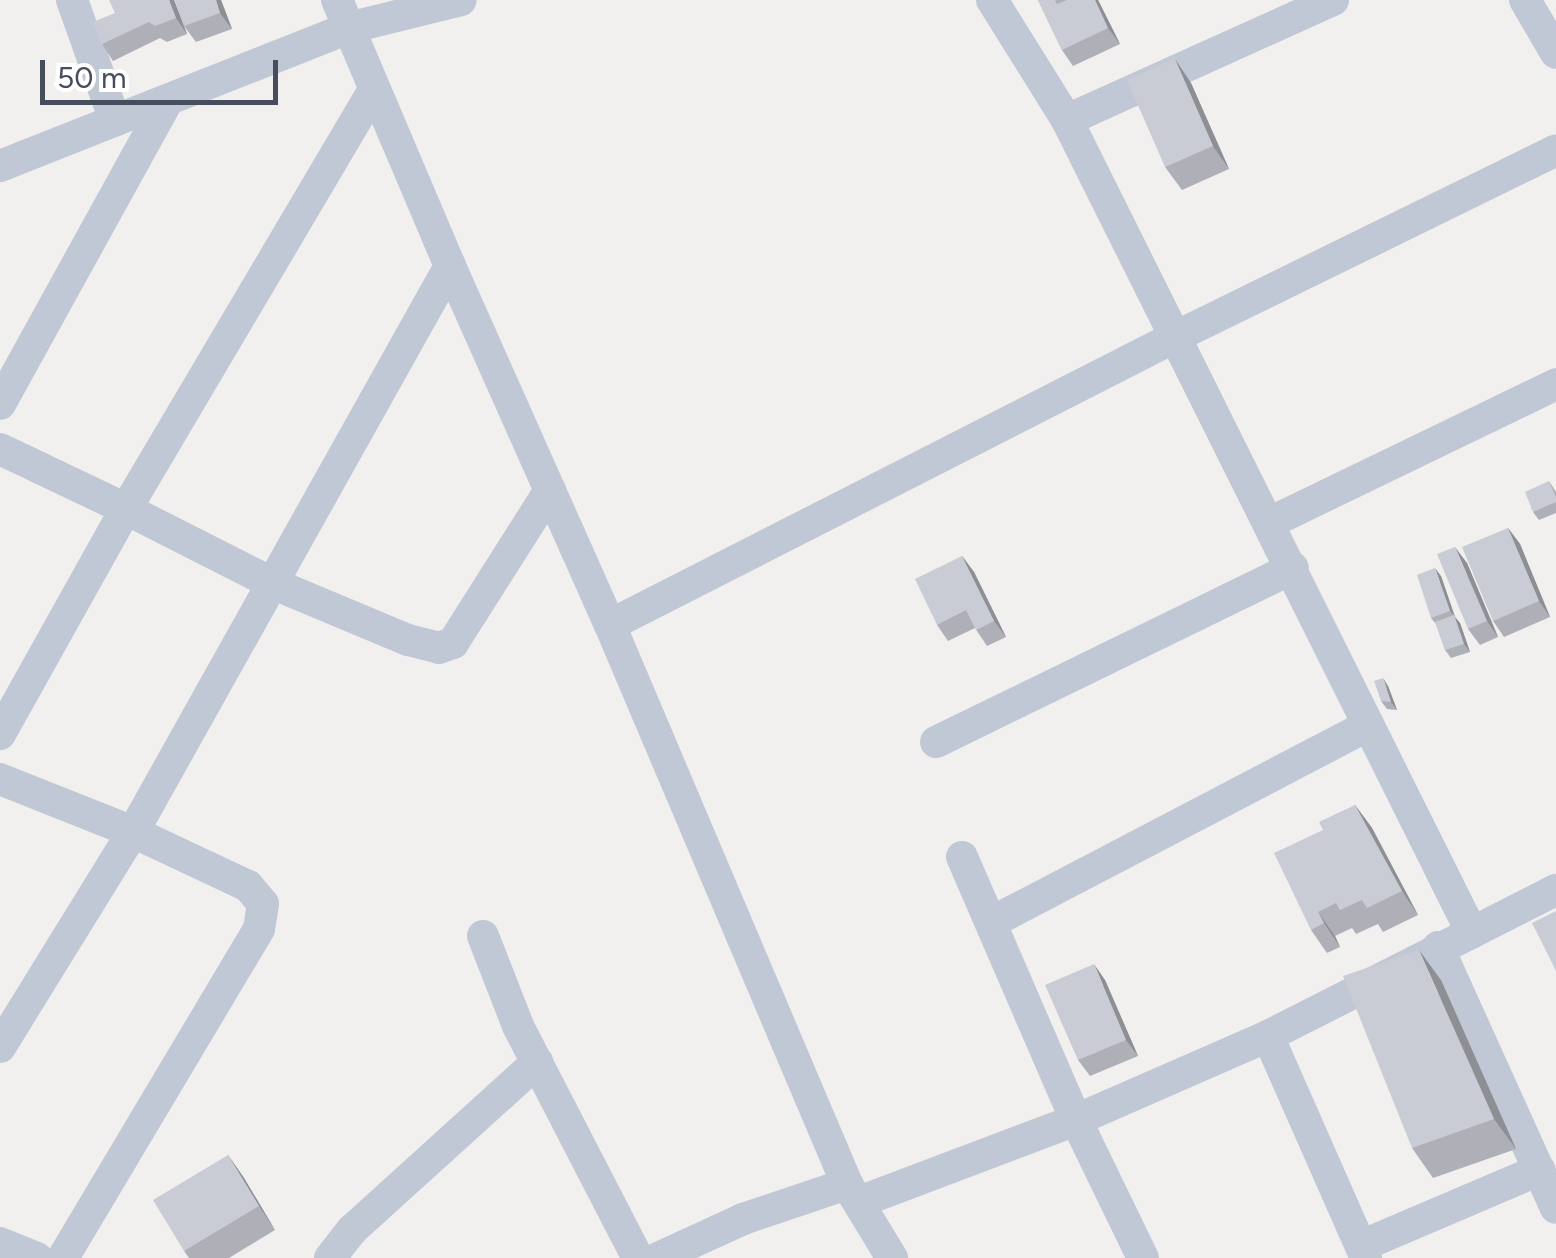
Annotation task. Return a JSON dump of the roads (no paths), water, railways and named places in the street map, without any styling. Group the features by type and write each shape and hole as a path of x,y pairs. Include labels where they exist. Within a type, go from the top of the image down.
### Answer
{"street":[{"path":"72,0 115,121"},
{"path":"0,166 168,100 342,14 461,0"},
{"path":"992,0 1067,120 1271,522 1472,933"},
{"path":"1067,120 1334,0"},
{"path":"1526,0 1556,53"},
{"path":"342,14 610,624 853,1193 892,1258"},
{"path":"0,734 126,509 374,89"},
{"path":"0,404 168,100"},
{"path":"610,624 1175,337 1556,150"},
{"path":"0,1047 134,832 450,266"},
{"path":"1271,522 1556,384"},
{"path":"0,449 274,584 408,640 439,648 453,642 550,490"},
{"path":"936,742 1293,568"},
{"path":"992,922 1369,724"},
{"path":"0,779 134,832 248,886 262,904 259,929 63,1258"},
{"path":"962,858 1076,1120 1142,1258"},
{"path":"658,1258 743,1219 853,1193 1076,1120 1268,1036 1556,890"},
{"path":"484,936 537,1062 638,1258"},
{"path":"1438,947 1556,1208"},
{"path":"1268,1036 1364,1252 1539,1170"},
{"path":"330,1258 352,1230 537,1062"},
{"path":"0,1243 37,1258"}]}
